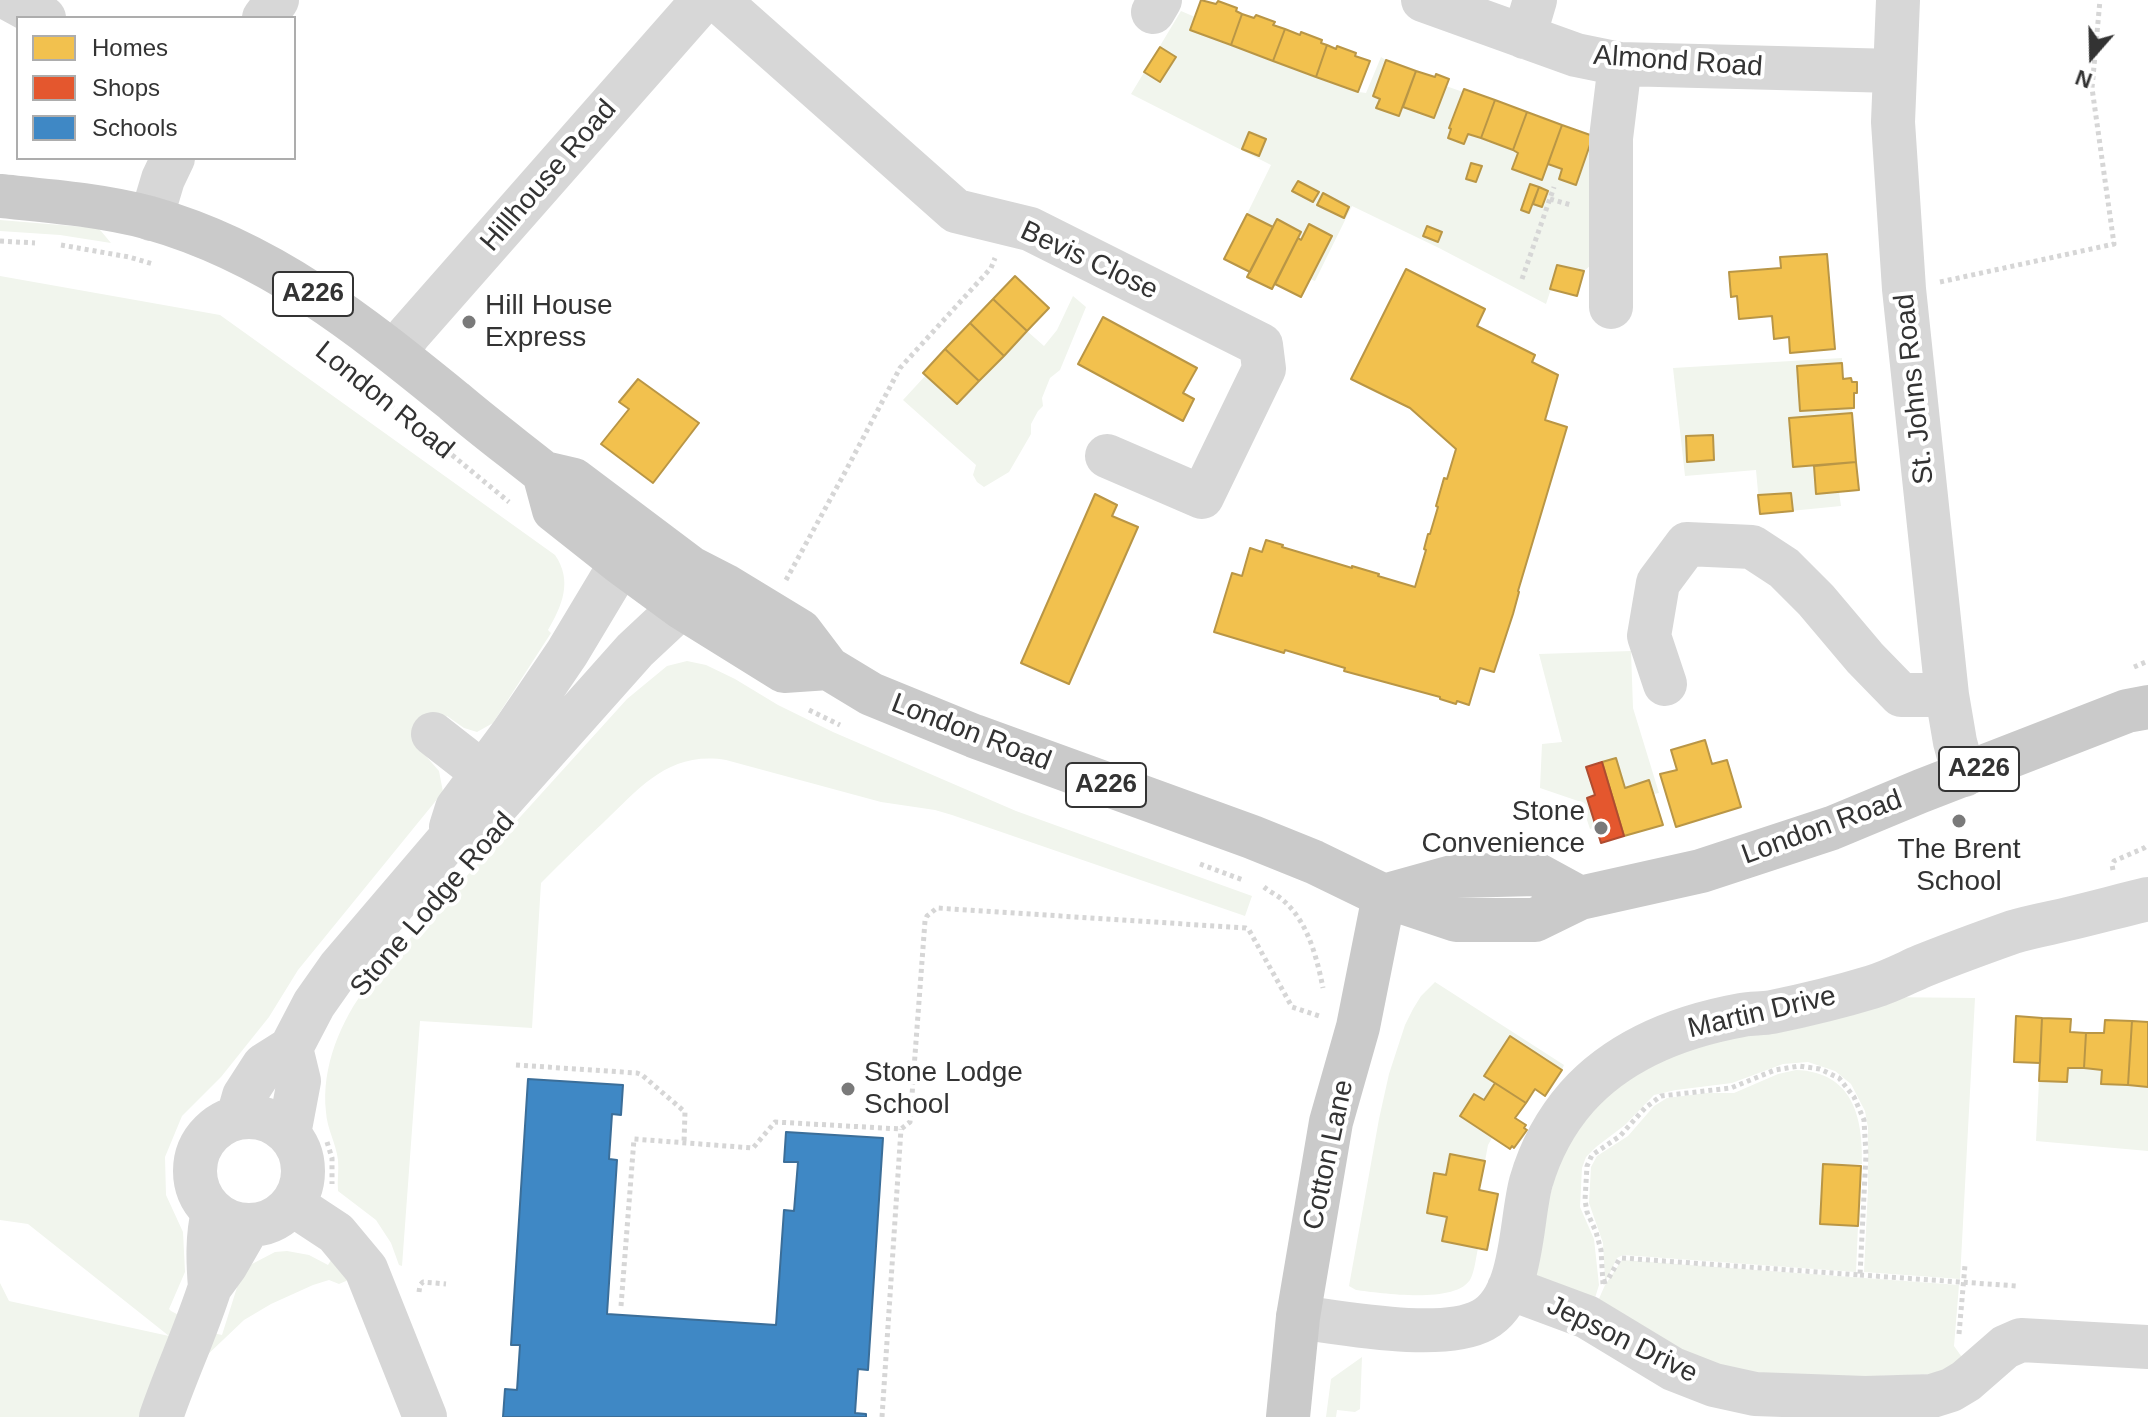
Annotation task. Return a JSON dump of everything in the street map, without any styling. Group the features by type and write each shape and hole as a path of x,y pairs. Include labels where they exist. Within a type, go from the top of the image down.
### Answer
{"main road":[{"name":"London Road","path":"0,196 84,205 151,219 224,244 291,279 396,353 544,473 554,510 632,548 686,588 726,586 800,631 828,668 871,694 1004,747 1252,837 1314,862 1384,896 1456,876 1536,874 1580,898 1701,871 1832,828 2141,704"},
{"name":"Cotton Lane","path":"1288,1417 1298,1317 1331,1122 1358,1027 1384,896"}],"street":[{"path":"11,0 40,16"},
{"name":"Hillhouse Road","path":"396,353 703,0"},
{"name":"Bevis Close","path":"718,0 956,211 1030,229 1261,345 1264,369 1202,497 1107,456"},
{"name":"Almond Road","path":"1423,0 1529,19 1576,55 1620,64 1895,71"},
{"name":"St. Johns Road","path":"1898,0 1893,122 1904,289 1947,695 1964,775"},
{"path":"1611,307 1611,138 1620,64"},
{"path":"151,219 172,160"},
{"path":"1665,684 1649,636 1658,583 1687,544 1752,547 1784,568 1901,695 1947,695"},
{"name":"Stone Lodge Road","path":"445,844 457,808 567,653 632,548"},
{"name":"Stone Lodge Road","path":"238,1117 244,1096 264,1065 291,1048 314,1004 340,967 445,844 479,825 686,588"},
{"path":"433,734 483,773"},
{"name":"Martin Drive","path":"1298,1317 1401,1330 1460,1329 1488,1318 1502,1304 1509,1288 1517,1262 1531,1182 1546,1143 1577,1098 1596,1078 1632,1053 1670,1034 1714,1021 1768,1013 1838,997 1876,986 1959,951 2017,931 2148,899"},
{"path":"291,1048 307,1134 298,1147 303,1176 299,1191 312,1199 366,1269 425,1417"},
{"path":"307,1134 256,1117 238,1117 223,1122 201,1143 194,1172 203,1201 231,1219 265,1223 312,1199"},
{"path":"161,1417 210,1287 226,1265 231,1219"},
{"name":"Jepson Drive","path":"1509,1288 1587,1317 1673,1369 1714,1385 1767,1395 1865,1398 1932,1396 1951,1390 1979,1372 2005,1347 2021,1340 2148,1347"}],"path":[{"path":"1904,289 2114,244 2092,88 2100,0"},
{"path":"1522,279 1554,187"},
{"path":"779,590 900,368 991,268 1005,223"},
{"path":"0,241 37,243"},
{"path":"49,243 156,265"},
{"name":"London Road","path":"378,395 511,504"},
{"path":"621,1306 634,1139 753,1148 776,1122 901,1129 910,1122 925,921 937,908 1246,928 1292,1007 1313,1015"},
{"path":"1302,924 1318,960 1324,993"},
{"path":"516,1065 642,1075 685,1112 684,1143"},
{"path":"1602,1289 1599,1240 1585,1200 1587,1166 1594,1153 1620,1136 1645,1108 1661,1096 1731,1088 1775,1070 1799,1066 1820,1069 1839,1078 1854,1097 1864,1120 1866,1155 1860,1275"},
{"path":"882,1417 901,1129"},
{"path":"307,1134 332,1158 312,1199"},
{"path":"1603,1282 1607,1281 1622,1258 2017,1286"},
{"path":"1965,1265 1959,1347 1979,1372"}],"shaded area":[{"path":"1181,11 1195,17 1191,30 1359,92 1366,93 1381,57 1386,60 1373,96 1380,99 1377,108 1399,116 1403,107 1434,118 1446,86 1463,92 1448,138 1464,144 1468,134 1513,150 1518,153 1512,169 1548,164 1562,169 1559,179 1575,185 1592,138 1598,259 1584,271 1577,296 1551,289 1546,304 1352,206 1315,281 1310,279 1331,236 1301,240 1298,238 1301,233 1277,220 1273,227 1247,214 1271,165 1131,94"},
{"path":"0,220 97,228 111,243 60,235 0,231"},
{"path":"0,276 220,315 555,555 563,574 564,593 548,630 551,633 493,723 477,732 464,728 447,716 418,747 439,771 443,792 298,970 269,1017 221,1077 182,1116 165,1157 166,1195 183,1232 185,1272 169,1309 171,1311 222,1335 239,1281 252,1264 275,1252 309,1255 328,1265 333,1257 353,1278 339,1284 329,1280 313,1285 244,1320 142,1417 0,1417 0,1283 9,1301 169,1336 28,1224 0,1220"},
{"path":"1073,296 1086,307 1060,370 1050,378 1042,398 1043,406 1031,424 1031,434 1009,472 984,487 973,475 976,465 903,400 926,375 958,404 1027,331 1044,346 1057,330"},
{"path":"1842,358 1842,363 1797,367 1800,411 1852,408 1852,413 1789,419 1793,467 1814,466 1816,493 1839,492 1841,506 1760,514 1756,470 1685,476 1673,368"},
{"path":"1631,651 1633,708 1659,793 1654,794 1649,780 1625,788 1616,758 1586,768 1595,795 1587,798 1596,827 1590,829 1581,802 1540,788 1542,744 1562,742 1539,654"},
{"path":"687,661 706,665 833,732 1016,811 1252,896 1245,916 935,810 881,802 726,760 688,761 672,766 631,796 541,883 532,1028 420,1021 402,1266 399,1265 391,1243 376,1220 338,1191 338,1160 327,1118 325,1095 330,1061 349,1013 368,985 627,699 667,666"},
{"path":"1435,982 1564,1065 1562,1070 1510,1037 1484,1075 1495,1083 1484,1100 1474,1094 1460,1115 1492,1138 1485,1161 1450,1154 1446,1175 1434,1173 1427,1213 1447,1217 1443,1241 1478,1248 1471,1278 1451,1292 1435,1294 1356,1290 1349,1286 1389,1074 1413,1009"},
{"path":"1881,997 1975,998 1960,1279 1864,1272 1868,1188 1865,1111 1851,1084 1835,1071 1808,1062 1783,1064 1732,1083 1654,1095 1625,1125 1586,1157 1582,1168 1580,1207 1594,1239 1599,1285 1595,1298 1531,1274 1564,1139 1642,1063"},
{"path":"2068,1068 2102,1070 2102,1084 2148,1087 2148,1151 2036,1141 2039,1081 2067,1082"},
{"path":"1796,1070 1830,1079 1842,1088 1857,1114 1862,1164 1823,1164 1858,1226 1856,1272 1623,1255 1617,1258 1605,1280 1603,1243 1589,1203 1591,1167 1597,1156 1628,1136 1654,1106 1667,1098 1734,1093 1778,1074"},
{"path":"1622,1260 1959,1285 1954,1346 1969,1367 1961,1373 1738,1381 1594,1310 1605,1285"},
{"path":"1362,1357 1360,1409 1355,1412 1337,1410 1336,1417 1326,1417 1331,1379"}],"building: Homes":[{"path":"1201,0 1216,4 1218,1 1237,8 1236,11 1242,14 1231,45 1190,30"},
{"path":"1242,14 1254,18 1256,15 1285,29 1273,61 1231,45"},
{"path":"1285,29 1322,40 1321,43 1327,45 1316,77 1273,61"},
{"path":"1327,45 1356,53 1355,56 1370,61 1358,92 1316,77"},
{"path":"1160,47 1176,57 1160,82 1144,72"},
{"path":"1386,60 1416,71 1399,116 1376,108 1380,99 1373,96"},
{"path":"1416,71 1449,79 1434,118 1403,107"},
{"path":"1464,89 1495,100 1481,138 1468,134 1464,144 1448,138"},
{"path":"1495,100 1527,112 1513,150 1481,138"},
{"path":"1527,112 1562,125 1542,180 1512,169 1518,153 1513,150"},
{"path":"1562,125 1593,136 1576,185 1559,179 1562,169 1548,164"},
{"path":"1249,132 1266,139 1259,156 1242,149"},
{"path":"1471,163 1482,166 1476,182 1466,179"},
{"path":"1298,181 1319,192 1313,202 1292,191"},
{"path":"1530,184 1539,187 1529,213 1521,210"},
{"path":"1539,187 1548,191 1542,207 1533,204"},
{"path":"1323,193 1349,207 1344,218 1317,205"},
{"path":"1247,214 1273,227 1250,272 1224,259"},
{"path":"1277,219 1301,232 1272,289 1247,277"},
{"path":"1309,224 1332,236 1301,297 1275,284 1298,238 1301,240"},
{"path":"1427,226 1442,232 1438,242 1423,236"},
{"path":"1827,254 1835,349 1790,353 1789,337 1774,339 1772,316 1739,319 1737,296 1731,297 1729,272 1781,268 1780,257"},
{"path":"1557,265 1584,271 1577,296 1550,289"},
{"path":"1406,269 1485,309 1477,326 1535,355 1532,362 1558,375 1545,420 1567,427 1494,672 1480,668 1469,705 1457,701 1456,704 1285,650 1284,653 1214,632 1232,573 1242,576 1250,548 1262,552 1266,540 1415,587 1444,478 1447,479 1456,449 1410,408 1351,379"},
{"path":"1015,276 1049,308 1027,331 993,299"},
{"path":"993,299 1027,331 1004,356 970,323"},
{"path":"1103,317 1197,368 1183,393 1194,399 1183,421 1078,364"},
{"path":"970,323 1004,356 979,381 945,349"},
{"path":"945,349 979,381 957,404 923,373"},
{"path":"1842,363 1843,379 1851,378 1852,382 1857,382 1854,408 1800,411 1797,366"},
{"path":"638,379 699,423 653,483 601,444 629,409 619,402"},
{"path":"1852,413 1856,462 1793,467 1789,418"},
{"path":"1713,435 1714,460 1687,462 1686,436"},
{"path":"1856,462 1859,490 1816,494 1814,466"},
{"path":"1791,493 1793,511 1760,514 1758,495"},
{"path":"1095,494 1117,505 1112,516 1138,527 1069,684 1021,663"},
{"path":"1705,740 1712,764 1727,760 1741,807 1676,827 1660,774 1677,770 1671,750"},
{"path":"1616,758 1625,788 1649,780 1663,825 1624,836 1602,762"},
{"path":"2016,1016 2042,1018 2040,1063 2014,1062"},
{"path":"2042,1018 2071,1019 2070,1032 2086,1033 2084,1068 2068,1068 2067,1082 2039,1081"},
{"path":"2105,1020 2132,1021 2128,1085 2101,1084 2102,1070 2084,1068 2086,1033 2104,1033"},
{"path":"2132,1021 2148,1022 2148,1087 2128,1085"},
{"path":"1510,1036 1562,1070 1545,1096 1535,1089 1526,1103 1484,1076"},
{"path":"1495,1083 1526,1103 1515,1118 1526,1125 1524,1128 1527,1130 1514,1148 1512,1146 1510,1149 1460,1116 1474,1094 1484,1100"},
{"path":"1450,1154 1485,1161 1479,1190 1498,1194 1487,1250 1442,1241 1447,1217 1427,1213 1434,1173 1446,1175"},
{"path":"1823,1164 1861,1166 1858,1226 1820,1224"}],"building: Shops":[{"path":"1602,762 1624,836 1601,843 1587,798 1595,795 1586,767"}],"building: Schools":[{"path":"528,1079 623,1085 621,1115 612,1114 609,1159 617,1160 607,1314 776,1325 784,1210 794,1211 798,1162 784,1162 786,1132 883,1138 868,1370 858,1369 855,1413 866,1414 866,1417 503,1417 505,1389 517,1390 520,1345 511,1345"}],"place":[{"name":"Hill House Express","path":"469,322"},
{"name":"The Brent School","path":"1959,821"},
{"name":"Stone Convenience","path":"1601,828"},
{"name":"Stone Lodge School","path":"848,1089"}]}
